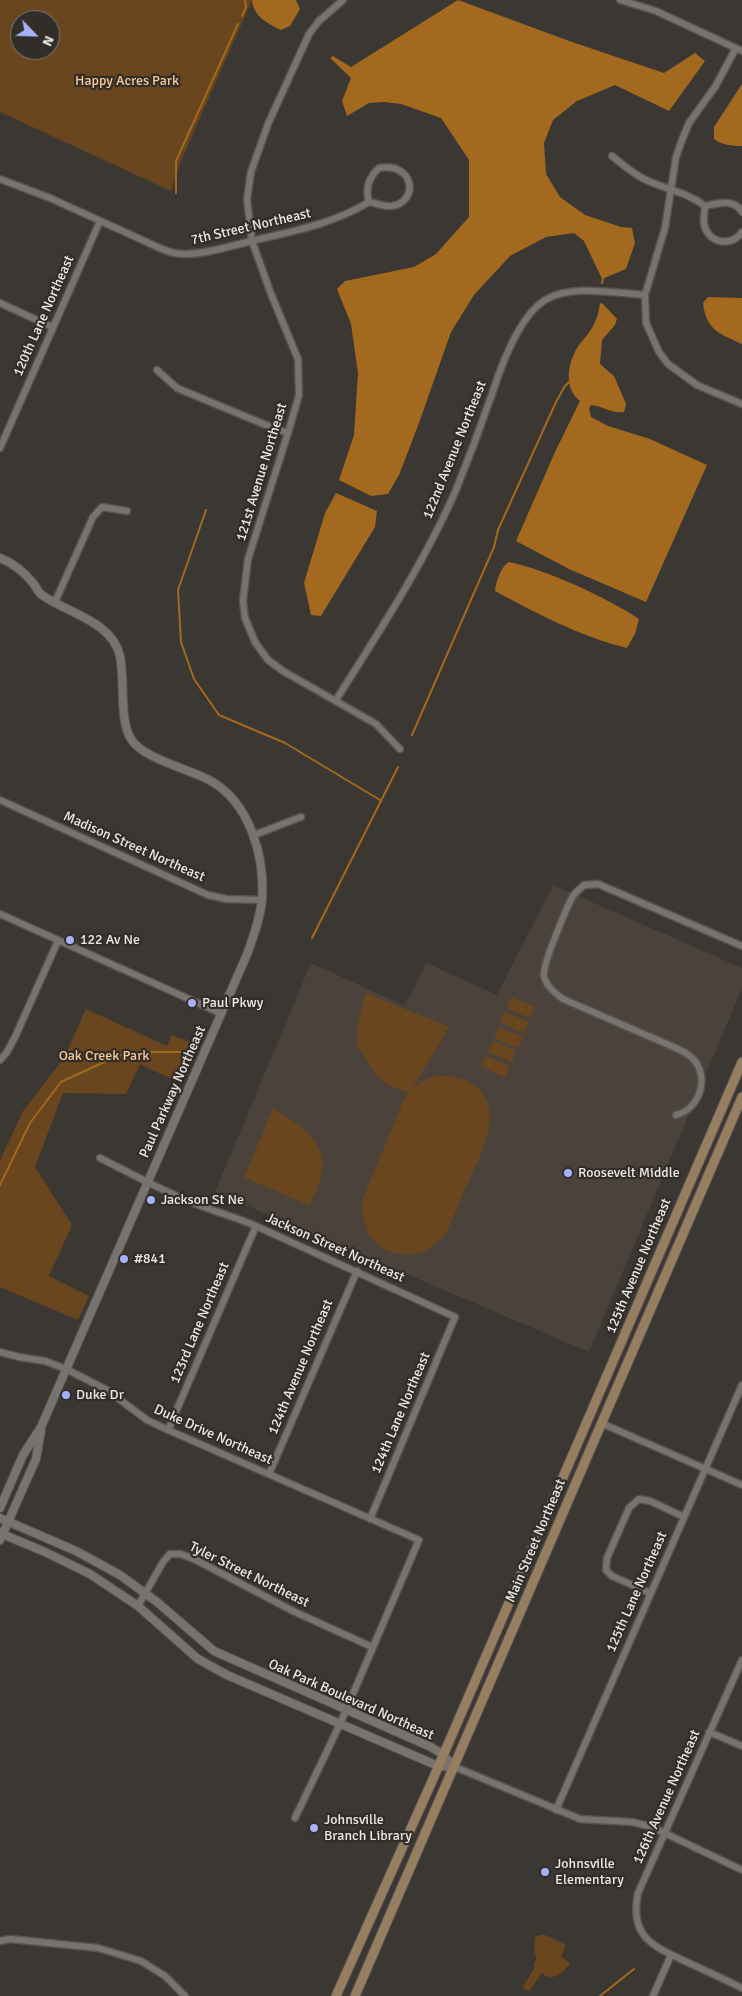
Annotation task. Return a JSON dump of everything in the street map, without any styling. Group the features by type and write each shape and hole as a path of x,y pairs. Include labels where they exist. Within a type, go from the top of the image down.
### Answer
{"main road":[{"name":"125th Avenue Northeast","path":"573,1454 742,1062"},
{"name":"Main Street Northeast","path":"355,1996 742,1097"},
{"name":"Main Street Northeast","path":"336,1996 573,1454"}],"street":[{"name":"121st Avenue Northeast","path":"342,0 319,21 309,34 258,150 251,172 247,199 252,241 271,294 298,359 299,395 248,560 243,601 245,618 255,642 268,660 283,671 376,724 400,749"},
{"path":"620,0 656,11 739,50 686,131 676,157 665,228 645,295 646,323 659,352 668,364 697,385 742,404"},
{"path":"612,156 636,175 696,199 706,206"},
{"path":"395,167 403,172 408,180 408,194 405,200 391,206 369,202 367,196 369,179 379,168 395,167"},
{"name":"7th Street Northeast","path":"0,180 42,195 162,249 181,254 195,254 305,229 334,220 369,202"},
{"path":"706,206 720,202 731,203 739,207 742,212"},
{"path":"706,206 704,222 706,230 713,238 722,242 732,241 742,232"},
{"name":"120th Lane Northeast","path":"0,446 100,221"},
{"name":"122nd Avenue Northeast","path":"336,700 386,620 436,531 456,490 506,354 517,333 531,314 544,300 571,290 645,295"},
{"path":"0,303 52,326"},
{"path":"157,370 177,388 288,433"},
{"path":"55,602 93,517 102,507 127,511"},
{"name":"Paul Parkway Northeast","path":"0,558 21,570 40,594 98,626 114,641 120,656 124,717 130,738 137,746 153,756 210,780 227,792 240,807 254,835 261,878 262,900 259,919 248,952 41,1427 23,1455 0,1508"},
{"name":"Madison Street Northeast","path":"0,800 208,894 226,899 262,900"},
{"path":"254,835 301,817"},
{"path":"676,1115 685,1113 694,1106 699,1095 700,1071 695,1062 688,1054 676,1048 563,999 554,992 545,980 544,974 548,956 574,895 584,885 598,884 742,946"},
{"path":"0,914 220,1014"},
{"path":"0,1060 15,1037 58,941"},
{"name":"Paul Parkway Northeast","path":"100,1158 147,1182"},
{"name":"Jackson Street Northeast","path":"147,1182 213,1210 229,1214 455,1317"},
{"name":"123rd Lane Northeast","path":"168,1430 256,1226"},
{"name":"124th Avenue Northeast","path":"269,1474 357,1271"},
{"name":"124th Lane Northeast","path":"370,1519 455,1317"},
{"name":"Duke Drive Northeast","path":"0,1352 45,1361 66,1369 107,1390 147,1420 419,1540 372,1647"},
{"name":"125th Lane Northeast","path":"556,1810 742,1385"},
{"path":"601,1423 742,1485"},
{"name":"Paul Parkway Northeast","path":"1,1536 36,1459 41,1427"},
{"path":"650,1593 612,1576 606,1570 607,1558 629,1508 639,1499 650,1501 684,1517"},
{"name":"Oak Park Boulevard Northeast","path":"0,1518 92,1558 120,1575 146,1594 214,1651 442,1754 454,1767"},
{"name":"Oak Park Boulevard Northeast","path":"1,1536 45,1552 90,1574 138,1606 185,1649 213,1668 438,1766 454,1767"},
{"name":"Tyler Street Northeast","path":"138,1606 163,1562 170,1554 181,1554 293,1611 372,1647"},
{"path":"295,1818 346,1711 372,1647"},
{"name":"126th Avenue Northeast","path":"671,1955 652,1945 641,1931 636,1920 635,1908 638,1893 742,1660"},
{"path":"709,1732 742,1746"},
{"path":"454,1767 580,1819 642,1824 742,1870"},
{"path":"0,1941 10,1939 98,1948 141,1961 165,1976 185,1996"},
{"path":"653,1996 671,1955 742,1988"}],"shaded area":[{"path":"252,0 296,0 300,9 290,26 281,30 258,15"},
{"path":"458,0 572,42 664,73 695,53 705,61 669,111 615,85 577,101 553,120 544,143 546,174 560,197 585,215 621,227 632,228 635,243 626,269 602,279 584,241 574,233 546,237 510,256 474,295 451,332 399,475 388,494 371,496 339,480 354,435 358,373 351,324 337,289 345,281 414,267 436,254 469,217 469,160 441,118 401,104 384,102 369,103 347,116 342,101 351,78 330,58 333,56 351,67"},
{"path":"742,84 742,146 724,144 714,139 714,127"},
{"path":"708,297 742,298 742,344 721,334 711,325 707,319 703,303"},
{"path":"600,303 617,319 615,325 602,340 600,364 614,376 626,404 624,412 611,411 591,405 589,408 591,417 608,426 650,439 707,465 646,602 569,569 516,541 555,452 580,401 571,390 569,369 577,348 593,326 598,315"},
{"path":"336,493 377,511 375,527 321,616 311,615 304,583 325,513"},
{"path":"509,562 541,571 576,585 639,619 635,634 627,648 576,631 495,591 501,571"},
{"path":"553,885 742,968 742,988 589,1352 215,1192 311,963 405,1006 426,963 497,995"}],"green space":[{"name":"Happy Acres Park","path":"0,0 252,0 180,163 171,191 0,112"},
{"path":"366,993 449,1027 412,1089 427,1079 446,1076 455,1077 465,1080 480,1091 486,1099 489,1108 489,1129 485,1141 448,1229 445,1235 436,1243 422,1252 400,1254 382,1247 367,1231 363,1217 362,1201 405,1097 409,1093 394,1088 378,1078 357,1045 358,1023"},
{"path":"511,997 535,1007 530,1018 507,1008"},
{"name":"Oak Creek Park","path":"86,1009 167,1046 172,1035 197,1045 180,1083 140,1064 126,1094 63,1093 35,1167 72,1225 49,1276 89,1296 78,1320 0,1287 0,1161 23,1111 64,1058"},
{"path":"505,1012 529,1022 524,1033 500,1023"},
{"path":"499,1027 523,1037 518,1048 494,1038"},
{"path":"493,1041 516,1051 512,1062 488,1052"},
{"path":"486,1056 510,1066 505,1077 481,1067"},
{"path":"273,1109 299,1125 314,1140 319,1149 322,1158 322,1168 317,1187 309,1205 244,1177"},
{"path":"545,1935 566,1945 561,1956 570,1963 558,1975 548,1977 542,1973 529,1991 522,1988 534,1969 534,1962 537,1960 534,1951 535,1937"}],"waterway":[{"path":"242,16 246,7 245,0"},
{"path":"176,193 176,161 238,24"},
{"path":"602,283 603,278"},
{"path":"412,735 494,547 498,530 556,402 569,382"},
{"path":"206,510 178,590 181,642 194,679 219,715 285,743 380,800"},
{"path":"312,938 398,767"},
{"path":"0,1185 30,1123 61,1082 126,1052 182,1052"},
{"path":"600,1996 634,1969"}],"place":[{"name":"122 Av Ne","path":"70,940"},
{"name":"Paul Pkwy","path":"192,1003"},
{"name":"Roosevelt Middle","path":"568,1173"},
{"name":"Jackson St Ne","path":"151,1200"},
{"name":"#841","path":"124,1259"},
{"name":"Duke Dr","path":"66,1395"},
{"name":"Johnsville Branch Library","path":"314,1828"},
{"name":"Johnsville Elementary","path":"545,1872"}]}
